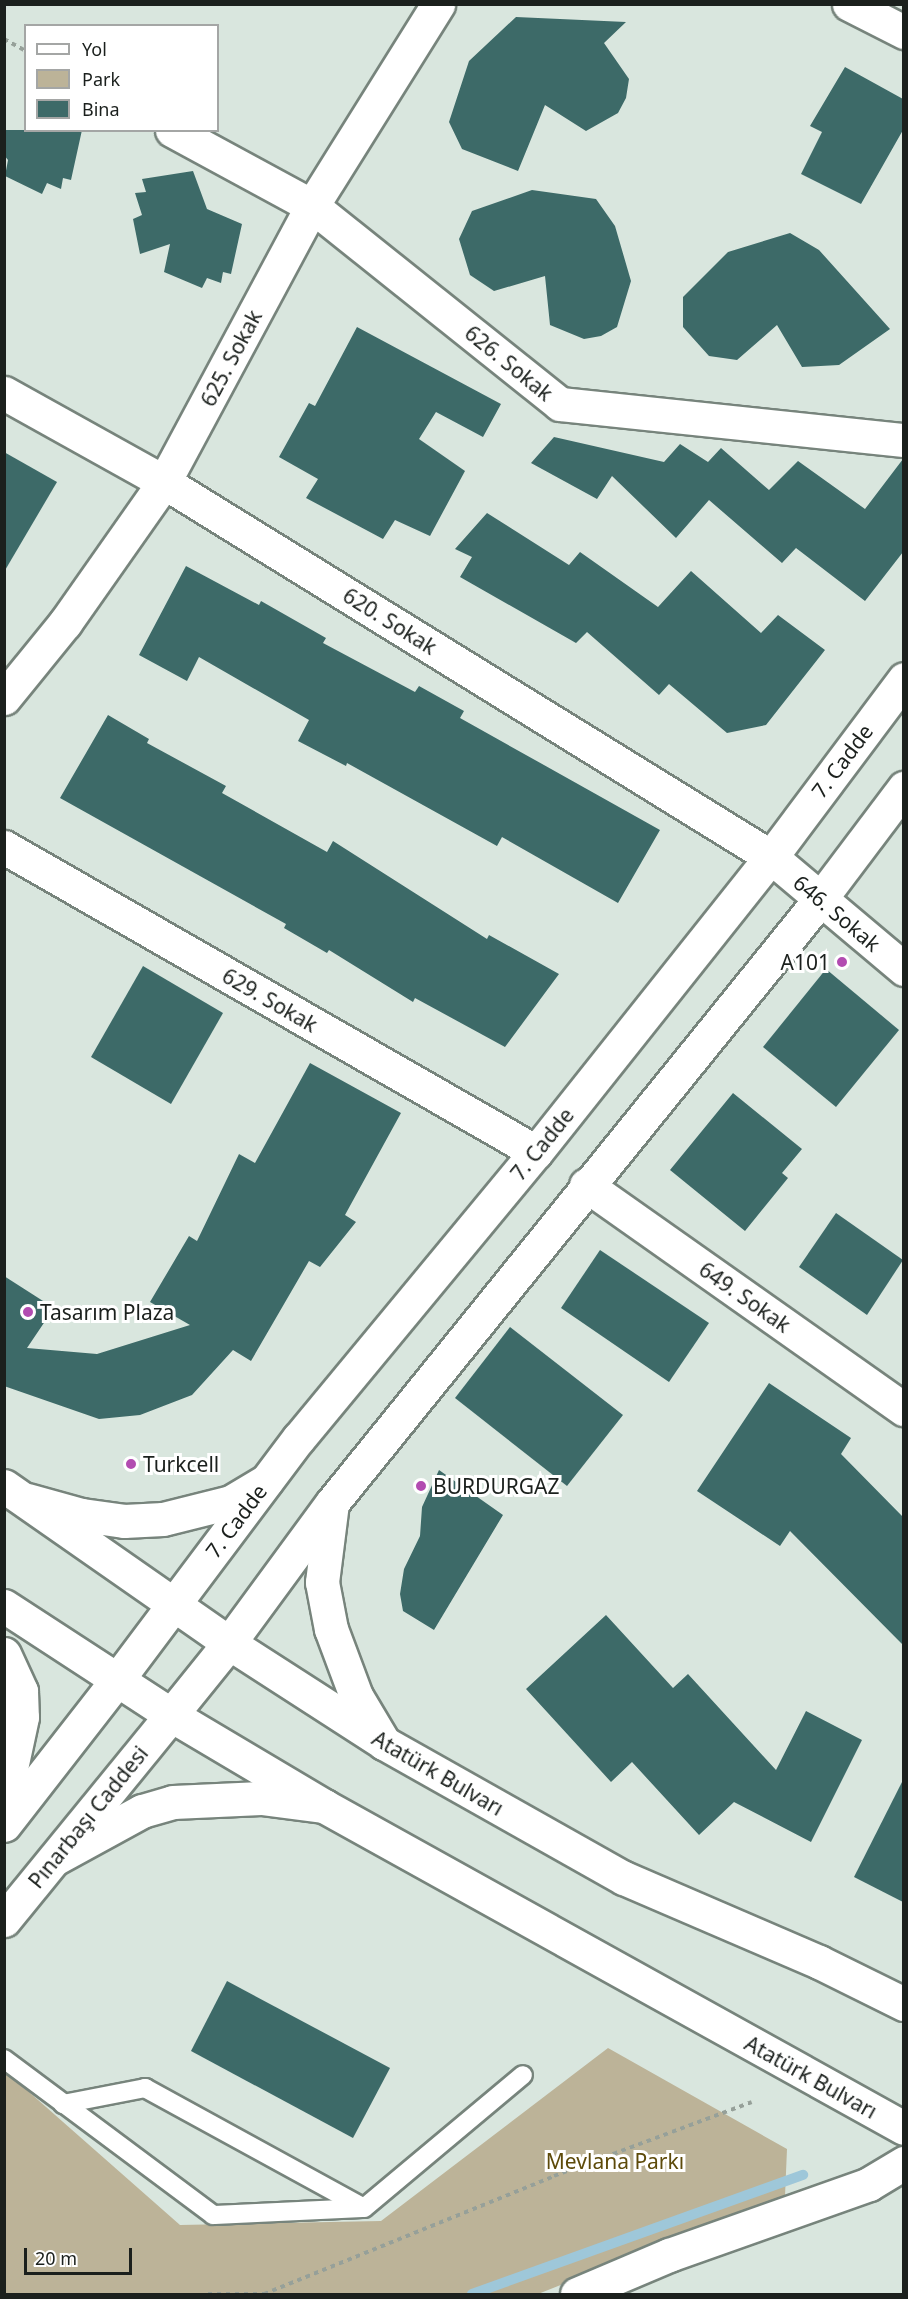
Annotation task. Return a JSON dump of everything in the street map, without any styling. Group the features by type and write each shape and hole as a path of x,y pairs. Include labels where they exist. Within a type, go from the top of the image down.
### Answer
{"street":[{"name":"625. Sokak","path":"4,698 65,623 164,482 312,206 438,4"},
{"path":"849,4 903,32"},
{"name":"626. Sokak","path":"176,132 312,206 560,404 903,440"},
{"name":"620. Sokak","path":"4,393 164,482 771,857"},
{"name":"7. Cadde","path":"117,1680 266,1481 536,1152 771,857 903,679"},
{"path":"229,1643 332,1503 586,1185 822,898 903,788"},
{"name":"629. Sokak","path":"4,847 536,1152"},
{"name":"646. Sokak","path":"771,857 903,969"},
{"name":"649. Sokak","path":"586,1185 903,1408"},
{"path":"14,1492 82,1515 124,1521 163,1519 231,1502 266,1481"},
{"name":"Atatürk Bulvarı","path":"14,1492 229,1643 384,1743 624,1878 819,1962 903,2004"},
{"path":"332,1503 322,1582 331,1629 356,1696 384,1743"},
{"name":"Atatürk Bulvarı","path":"4,1606 171,1715 324,1806 903,2128"},
{"name":"Pınarbaşı Caddesi","path":"4,1920 229,1643"},
{"path":"4,1654 21,1691 22,1718 4,1801"},
{"path":"4,1825 117,1680"},
{"path":"56,1858 142,1811 173,1802 261,1798 324,1806"},
{"path":"577,2295 669,2255 869,2184 903,2163"}],"lane":[{"path":"4,2059 213,2215 364,2208 523,2075"},
{"path":"63,2103 145,2088 364,2208"}],"path":[{"path":"4,39 24,50"},
{"path":"208,2295 264,2294 554,2176 753,2102"}],"green space":[{"name":"Mevlana Parkı","path":"608,2048 787,2149 785,2196 538,2294 5,2294 4,2070 180,2225 381,2221"}],"building":[{"path":"516,17 626,22 604,43 629,79 626,98 618,113 586,131 545,105 518,171 462,149 449,122 469,61"},
{"path":"845,67 903,99 903,130 861,204 801,174 822,132 810,126"},
{"path":"4,130 82,132 71,180 63,178 61,189 47,183 42,194 5,176 8,160 4,155"},
{"path":"193,171 207,209 242,224 231,274 223,272 221,283 207,278 202,288 164,272 170,244 140,254 133,219 142,215 135,193 146,192 142,179"},
{"path":"532,190 596,199 615,226 631,281 617,327 601,336 584,339 550,325 545,276 494,291 470,275 459,239 472,211"},
{"path":"790,233 819,250 890,329 839,365 802,367 777,325 737,360 709,356 683,327 683,297 728,252"},
{"path":"357,327 501,404 483,437 436,412 419,439 465,471 430,536 395,520 383,539 306,498 318,479 279,457 309,403 315,406"},
{"path":"554,437 664,462 680,444 708,462 721,448 769,490 798,461 865,509 903,459 903,552 865,601 796,548 782,563 709,500 676,538 612,476 597,499 531,463"},
{"path":"4,452 57,482 4,572"},
{"path":"487,513 569,565 580,552 658,607 691,571 761,633 778,615 825,650 766,725 727,733 669,684 659,695 587,632 576,643 460,577 472,557 455,549"},
{"path":"186,566 259,605 261,601 326,638 323,643 415,692 419,686 464,711 460,718 660,830 618,903 502,837 497,846 347,763 346,766 298,741 309,720 199,657 187,681 139,655"},
{"path":"108,715 149,739 147,743 226,786 222,793 327,852 333,841 487,939 489,935 559,974 505,1047 415,998 413,1002 329,950 327,953 284,928 286,924 60,798"},
{"path":"143,966 223,1013 171,1104 91,1057"},
{"path":"826,969 899,1030 836,1107 763,1047"},
{"path":"310,1063 401,1113 345,1215 356,1222 320,1267 309,1261 251,1361 233,1350 192,1395 140,1415 99,1419 4,1386 4,1276 54,1308 27,1348 97,1354 190,1325 150,1302 189,1236 197,1241 239,1154 255,1163"},
{"path":"733,1093 802,1149 782,1173 788,1178 745,1231 670,1170"},
{"path":"836,1213 903,1260 867,1315 799,1267"},
{"path":"600,1250 709,1323 669,1382 561,1308"},
{"path":"510,1327 623,1415 567,1486 455,1398"},
{"path":"769,1383 851,1438 841,1454 903,1517 903,1645 790,1531 780,1546 697,1491"},
{"path":"439,1470 503,1515 434,1630 403,1611 400,1594 404,1569 420,1536 422,1507"},
{"path":"606,1615 673,1688 688,1674 776,1770 806,1711 862,1740 811,1842 734,1802 699,1835 632,1762 611,1782 526,1689"},
{"path":"903,1780 903,1902 854,1877"},
{"path":"227,1981 390,2068 353,2138 191,2051"}],"waterway":[{"path":"472,2294 803,2175"}],"place":[{"name":"A101","path":"842,962"},
{"name":"Tasarım Plaza","path":"28,1312"},
{"name":"Turkcell","path":"131,1464"},
{"name":"BURDURGAZ","path":"421,1486"}]}
